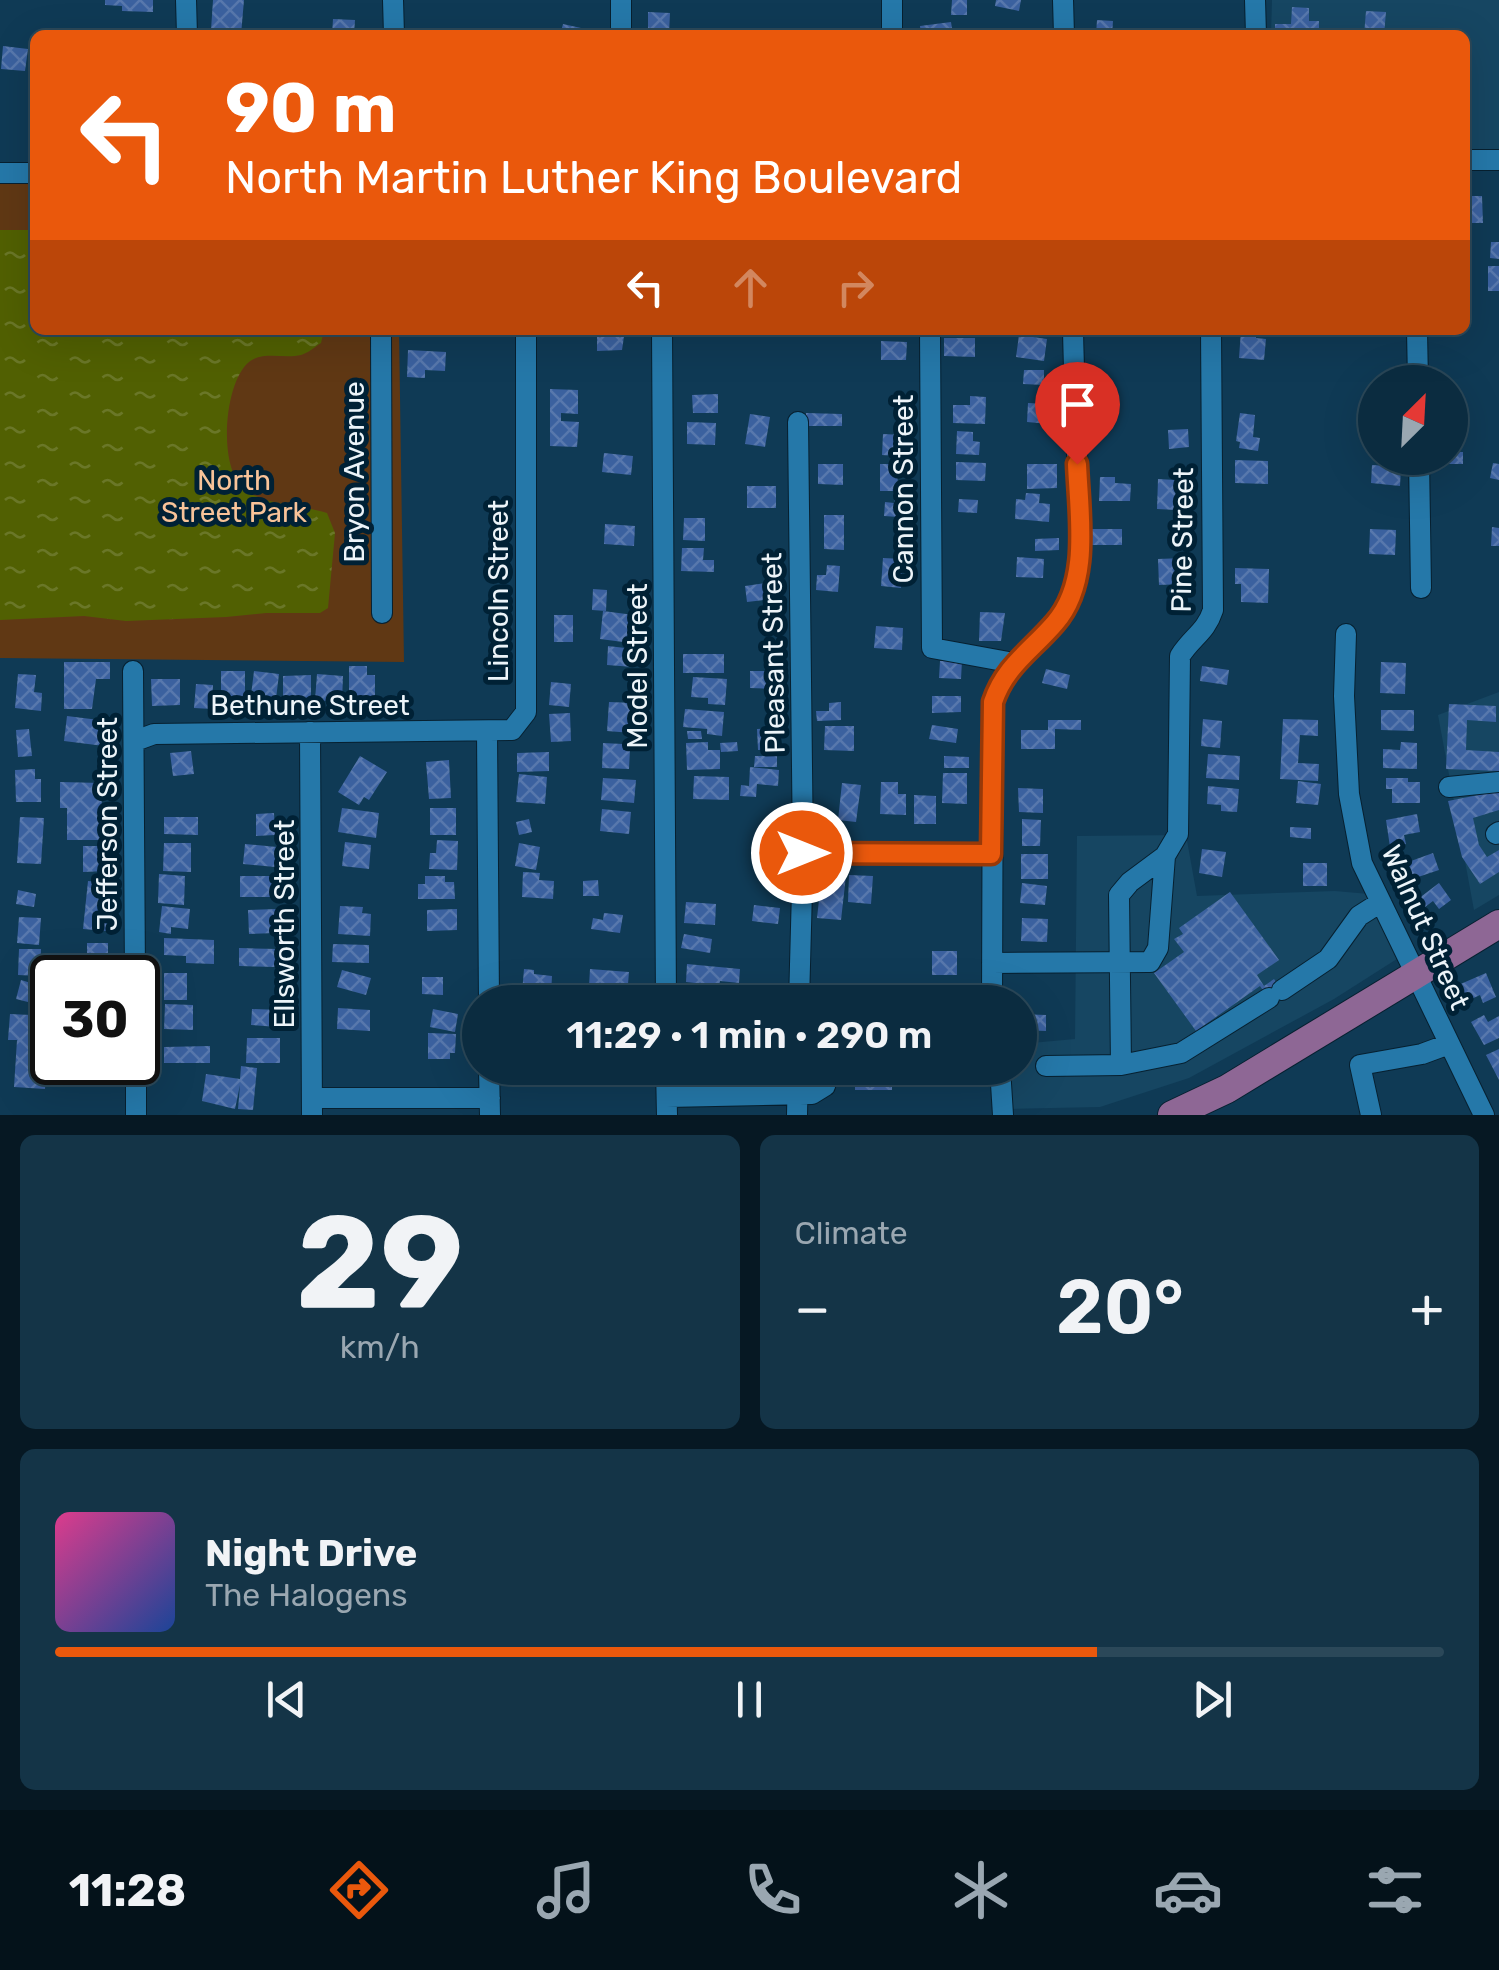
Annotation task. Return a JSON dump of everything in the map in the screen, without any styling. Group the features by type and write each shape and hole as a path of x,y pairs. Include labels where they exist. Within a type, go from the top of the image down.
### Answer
{"main road":[{"path":"1172,1115 1227,1090 1499,924"}],"street":[{"path":"186,0 187,30"},
{"path":"394,0 394,30"},
{"path":"621,0 621,30"},
{"path":"892,0 892,30"},
{"path":"1063,0 1064,30"},
{"path":"1255,0 1256,30"},
{"path":"1470,160 1499,160"},
{"path":"0,173 30,173"},
{"name":"Bryon Avenue","path":"381,335 382,614"},
{"name":"Lincoln Street","path":"486,731 512,730 526,712 526,335"},
{"name":"Model Street","path":"662,335 666,985"},
{"name":"Cannon Street","path":"930,335 932,648 1014,663"},
{"path":"992,985 993,702 1014,663 1056,622 1072,597 1078,566 1073,335"},
{"name":"Pine Street","path":"1119,964 1150,962 1158,948 1165,856 1178,834 1180,656 1191,640 1207,629 1213,610 1211,335"},
{"path":"1417,335 1418,365"},
{"name":"Pleasant Street","path":"798,422 799,985"},
{"path":"1419,475 1421,588"},
{"name":"Walnut Street","path":"1346,634 1344,696 1349,794 1362,864 1484,1115"},
{"name":"Jefferson Street","path":"134,671 136,955"},
{"path":"486,731 489,985"},
{"name":"Bethune Street","path":"135,741 154,734 486,731"},
{"name":"Ellsworth Street","path":"310,732 312,1106"},
{"path":"1449,788 1499,782"},
{"path":"802,853 991,854"},
{"path":"1121,1065 1119,895 1165,856"},
{"path":"1046,1066 1121,1065 1181,1053 1328,959 1359,916 1381,902"},
{"path":"992,963 1119,964"},
{"path":"1371,1115 1360,1065 1422,1054 1449,1044"},
{"path":"136,1085 136,1115"},
{"path":"666,1106 797,1105 825,1085"},
{"path":"1001,1085 1003,1115"},
{"path":"312,1106 490,1106"}],"shaded area":[{"path":"1272,0 1499,0 1499,152 1470,152 1470,30 1271,30"},
{"path":"1499,692 1499,895 1474,910 1438,715"},
{"path":"1186,835 1197,896 1335,891 1369,894 1400,957 1334,999 1189,1078 1100,1107 1010,1109 1009,1085 1037,1085 1037,1042 1075,1039 1077,836"}],"green space":[{"name":"North Street Park","path":"0,173 30,173 30,335 399,335 404,662 0,658"}],"water":[{"path":"0,230 30,230 30,335 323,335 321,343 304,354 260,357 249,362 234,387 229,406 227,446 236,479 245,490 274,502 327,513 335,533 328,608 320,613 126,621 84,616 0,620"}],"building":[{"path":"105,0 153,0 153,12 122,11 122,6 105,5"},
{"path":"213,0 244,0 241,30 211,30"},
{"path":"952,0 967,0 967,15 951,15"},
{"path":"996,0 1021,0 1019,11 995,6"},
{"path":"1292,7 1309,8 1309,21 1319,21 1319,30 1275,30 1275,24 1291,24"},
{"path":"1366,11 1386,12 1384,30 1364,30"},
{"path":"648,12 670,13 669,30 648,30"},
{"path":"333,19 355,20 354,30 332,30"},
{"path":"1097,20 1113,21 1112,30 1096,30"},
{"path":"951,22 952,30 920,30 920,26"},
{"path":"563,24 581,28 580,30 561,30"},
{"path":"3,46 28,49 25,71 1,69"},
{"path":"1470,196 1482,196 1483,223 1470,223"},
{"path":"1491,242 1499,242 1499,259 1490,258"},
{"path":"1488,266 1499,266 1499,291 1488,291"},
{"path":"597,335 624,335 622,350 597,351"},
{"path":"1019,335 1047,339 1044,361 1016,357"},
{"path":"1241,335 1266,339 1264,360 1239,358"},
{"path":"944,338 975,338 975,357 944,356"},
{"path":"881,341 907,342 906,360 881,360"},
{"path":"408,350 446,352 445,371 425,370 425,378 407,377"},
{"path":"1024,370 1044,370 1044,385 1023,384"},
{"path":"550,389 578,390 578,414 561,413 561,421 579,422 577,447 550,446"},
{"path":"718,394 718,413 693,413 692,395"},
{"path":"970,396 986,397 985,424 953,423 953,405 970,405"},
{"path":"1028,403 1051,404 1049,424 1027,422"},
{"path":"806,413 842,414 842,426 806,426"},
{"path":"1240,413 1255,415 1253,437 1260,438 1258,451 1239,448 1240,442 1236,441"},
{"path":"750,414 770,417 765,447 745,444"},
{"path":"687,422 716,423 715,445 687,444"},
{"path":"1188,429 1189,447 1169,449 1168,430"},
{"path":"957,431 973,432 973,441 980,442 979,455 956,454"},
{"path":"883,434 903,435 896,456 882,455"},
{"path":"604,453 633,456 631,475 602,472"},
{"path":"1235,460 1268,461 1268,484 1235,483"},
{"path":"956,462 986,463 985,481 956,480"},
{"path":"1493,463 1499,464 1499,480 1490,478"},
{"path":"818,464 843,464 843,485 818,484"},
{"path":"880,464 897,464 898,491 880,491"},
{"path":"1027,464 1057,464 1057,488 1027,489"},
{"path":"1371,475 1401,475 1400,486 1371,483"},
{"path":"1100,477 1115,477 1115,483 1131,484 1130,501 1099,501"},
{"path":"1158,479 1176,480 1175,510 1157,509"},
{"path":"747,486 776,486 776,508 747,508"},
{"path":"1026,493 1040,494 1039,503 1050,504 1049,522 1015,519 1016,499 1025,500"},
{"path":"895,497 913,498 912,518 884,516 885,502 894,503"},
{"path":"959,499 978,500 977,513 958,512"},
{"path":"824,515 844,515 844,550 824,549"},
{"path":"684,518 705,518 705,541 683,540"},
{"path":"605,524 635,526 634,546 604,544"},
{"path":"1492,527 1499,528 1499,546 1491,546"},
{"path":"1090,529 1122,529 1122,545 1091,545"},
{"path":"1370,529 1396,530 1395,555 1369,554"},
{"path":"1059,538 1059,550 1035,551 1035,539"},
{"path":"682,548 704,548 703,560 714,560 714,572 681,571"},
{"path":"1017,557 1044,559 1043,578 1016,577"},
{"path":"883,558 903,559 901,588 881,586"},
{"path":"1183,558 1183,584 1159,585 1158,559"},
{"path":"827,565 840,566 838,592 816,590 817,575 826,575"},
{"path":"1235,568 1269,569 1268,603 1241,602 1241,584 1235,584"},
{"path":"772,582 774,599 747,602 745,586"},
{"path":"593,589 607,590 606,611 592,610"},
{"path":"762,609 777,612 774,629 758,626"},
{"path":"603,611 634,615 631,643 600,639"},
{"path":"980,612 1005,613 1001,641 979,641"},
{"path":"554,615 573,615 573,642 554,642"},
{"path":"876,626 903,628 902,650 874,648"},
{"path":"608,646 634,649 633,667 607,665"},
{"path":"683,654 724,654 724,673 683,673"},
{"path":"940,661 962,661 961,679 939,678"},
{"path":"64,662 110,662 110,679 96,679 92,709 64,709"},
{"path":"1381,662 1406,663 1405,694 1380,693"},
{"path":"349,666 367,666 367,675 375,675 375,699 349,699"},
{"path":"1202,666 1229,670 1227,685 1200,681"},
{"path":"1046,669 1070,675 1067,689 1042,683"},
{"path":"221,671 245,671 245,697 221,696"},
{"path":"254,671 279,674 276,699 251,695"},
{"path":"750,671 774,671 774,689 750,688"},
{"path":"18,674 36,675 34,692 42,693 41,711 15,708"},
{"path":"317,674 343,676 342,702 315,700"},
{"path":"311,675 311,702 283,702 283,676"},
{"path":"693,677 727,679 725,705 691,697"},
{"path":"151,679 180,679 180,705 152,706"},
{"path":"551,682 571,684 569,707 549,705"},
{"path":"196,684 213,685 212,709 194,708"},
{"path":"932,696 961,696 961,712 932,713"},
{"path":"609,702 634,703 632,733 607,731"},
{"path":"841,702 841,720 817,721 816,711 829,711 829,703"},
{"path":"1449,704 1496,706 1496,722 1467,720 1466,750 1499,752 1499,771 1446,769"},
{"path":"685,709 724,712 722,736 707,734 707,729 683,727"},
{"path":"1381,710 1414,710 1414,731 1381,730"},
{"path":"570,713 571,741 551,742 549,714"},
{"path":"67,716 107,721 104,746 64,741"},
{"path":"1203,719 1222,721 1220,748 1201,746"},
{"path":"1283,719 1318,720 1318,736 1300,735 1298,763 1319,764 1318,781 1280,779"},
{"path":"1048,720 1081,720 1081,730 1055,729 1055,749 1021,749 1021,730 1048,730"},
{"path":"932,725 958,729 956,743 929,739"},
{"path":"825,726 854,726 854,751 824,750"},
{"path":"779,728 780,749 758,750 757,729"},
{"path":"29,729 32,756 18,757 16,730"},
{"path":"687,731 701,731 702,739 688,739"},
{"path":"708,742 708,750 720,750 720,769 687,770 686,743"},
{"path":"737,742 738,751 721,752 720,743"},
{"path":"1401,742 1417,743 1417,769 1383,768 1383,749 1400,750"},
{"path":"603,743 623,744 623,750 630,750 629,769 602,768"},
{"path":"191,751 194,774 173,776 170,753"},
{"path":"549,752 549,771 517,772 517,753"},
{"path":"1208,754 1240,756 1239,780 1206,778"},
{"path":"360,756 387,772 369,800 364,797 359,805 338,792"},
{"path":"755,756 777,756 777,767 754,767"},
{"path":"944,756 969,757 969,768 944,768"},
{"path":"449,760 451,798 429,799 426,762"},
{"path":"750,767 779,770 778,786 757,784 756,797 740,796 741,785 749,786"},
{"path":"35,769 35,779 41,779 41,802 16,802 15,770"},
{"path":"943,773 967,773 967,804 942,803"},
{"path":"519,774 547,777 545,804 516,802"},
{"path":"694,776 729,777 729,800 693,799"},
{"path":"603,778 636,780 634,803 601,800"},
{"path":"1386,778 1420,782 1420,803 1392,803 1392,789 1386,789"},
{"path":"1298,781 1321,784 1318,805 1296,803"},
{"path":"60,782 102,783 101,840 67,840 67,808 60,808"},
{"path":"881,782 898,782 898,794 906,794 906,815 880,814"},
{"path":"842,783 861,785 856,822 838,820"},
{"path":"1208,786 1239,789 1237,812 1221,811 1221,805 1207,804"},
{"path":"1018,788 1043,789 1043,813 1019,812"},
{"path":"1499,791 1499,810 1473,818 1479,845 1487,857 1499,850 1499,872 1480,884 1462,857 1448,801"},
{"path":"914,795 936,796 936,824 914,824"},
{"path":"342,808 379,813 376,838 338,832"},
{"path":"430,808 456,808 456,835 430,835"},
{"path":"602,809 631,812 629,834 600,831"},
{"path":"274,813 275,835 256,836 256,814"},
{"path":"1417,814 1420,832 1404,835 1406,844 1390,847 1386,820"},
{"path":"20,817 44,818 41,864 17,863"},
{"path":"164,817 198,817 198,835 164,834"},
{"path":"529,819 532,832 519,835 516,822"},
{"path":"1022,819 1041,820 1040,846 1022,846"},
{"path":"1290,827 1311,828 1311,839 1290,837"},
{"path":"437,840 458,841 457,870 429,869 430,853 436,853"},
{"path":"345,842 371,845 369,869 342,866"},
{"path":"164,843 191,843 191,872 163,871"},
{"path":"519,843 540,847 536,870 515,866"},
{"path":"245,844 277,847 275,867 243,864"},
{"path":"83,846 107,846 107,871 83,872"},
{"path":"1202,849 1226,852 1222,877 1199,873"},
{"path":"1433,853 1439,870 1403,882 1396,860 1409,856 1411,861"},
{"path":"1021,854 1048,854 1048,879 1021,879"},
{"path":"1303,863 1327,863 1327,886 1303,886"},
{"path":"523,872 540,873 539,880 554,881 553,899 522,897"},
{"path":"822,873 846,876 841,920 817,918"},
{"path":"159,874 185,876 184,905 158,903"},
{"path":"849,875 873,876 871,904 848,902"},
{"path":"240,876 275,876 275,897 240,897"},
{"path":"425,876 445,876 445,882 454,882 455,899 418,899 418,884 425,884"},
{"path":"598,880 599,896 583,896 583,881"},
{"path":"88,881 110,883 106,931 83,929"},
{"path":"1022,883 1047,886 1045,905 1020,903"},
{"path":"1439,883 1451,900 1439,909 1433,901 1421,910 1414,902"},
{"path":"18,890 36,894 34,907 16,904"},
{"path":"1230,892 1279,960 1257,975 1264,986 1274,979 1286,996 1273,1005 1260,986 1196,1031 1154,973 1184,952 1174,939 1183,934 1179,928"},
{"path":"686,902 716,904 715,925 684,923"},
{"path":"754,905 780,908 778,924 752,921"},
{"path":"162,906 190,909 188,929 171,927 171,934 159,932"},
{"path":"340,906 363,907 362,913 371,914 370,936 338,934"},
{"path":"277,909 277,933 249,934 248,910"},
{"path":"457,909 457,930 427,931 427,910"},
{"path":"604,913 623,915 620,933 591,929 593,918 603,920"},
{"path":"19,917 41,918 39,945 17,943"},
{"path":"1022,918 1048,919 1047,942 1021,941"},
{"path":"684,934 712,939 710,953 681,948"},
{"path":"164,938 214,940 214,964 186,963 186,956 164,955"},
{"path":"87,943 108,943 108,955 87,955"},
{"path":"333,944 369,945 369,963 332,962"},
{"path":"239,948 277,949 277,967 239,966"},
{"path":"19,949 41,949 41,955 30,955 30,976 18,975"},
{"path":"932,951 957,951 957,975 932,975"},
{"path":"687,964 740,969 739,983 686,982"},
{"path":"524,969 552,976 552,985 523,985"},
{"path":"590,969 629,972 628,985 589,985"},
{"path":"342,970 371,978 366,995 337,987"},
{"path":"164,973 187,973 187,1000 164,1000"},
{"path":"1486,973 1496,997 1483,1003 1480,995 1463,1003 1456,986"},
{"path":"422,977 443,977 443,995 422,994"},
{"path":"21,980 30,983 30,1002 16,999"},
{"path":"165,1004 193,1005 193,1030 164,1029"},
{"path":"338,1008 370,1010 370,1031 337,1029"},
{"path":"252,1009 279,1010 278,1027 251,1025"},
{"path":"433,1009 458,1014 455,1032 430,1027"},
{"path":"10,1014 30,1015 30,1085 45,1085 45,1089 14,1087 17,1040 8,1040"},
{"path":"1037,1015 1046,1015 1046,1031 1037,1031"},
{"path":"1484,1015 1488,1022 1499,1016 1499,1038 1484,1045 1471,1022"},
{"path":"428,1033 456,1034 455,1053 450,1053 450,1059 428,1059"},
{"path":"247,1038 280,1038 280,1063 246,1063"},
{"path":"210,1046 210,1063 164,1063 164,1047"},
{"path":"1499,1049 1499,1080 1486,1055"},
{"path":"241,1066 257,1068 253,1110 238,1109 240,1085 235,1109 202,1101 206,1074 240,1079"},
{"path":"855,1085 892,1085 892,1090 855,1090"}],"route":[{"path":"802,853 991,854 993,702 1014,663 1056,622 1072,597 1080,532 1077,464"}]}
